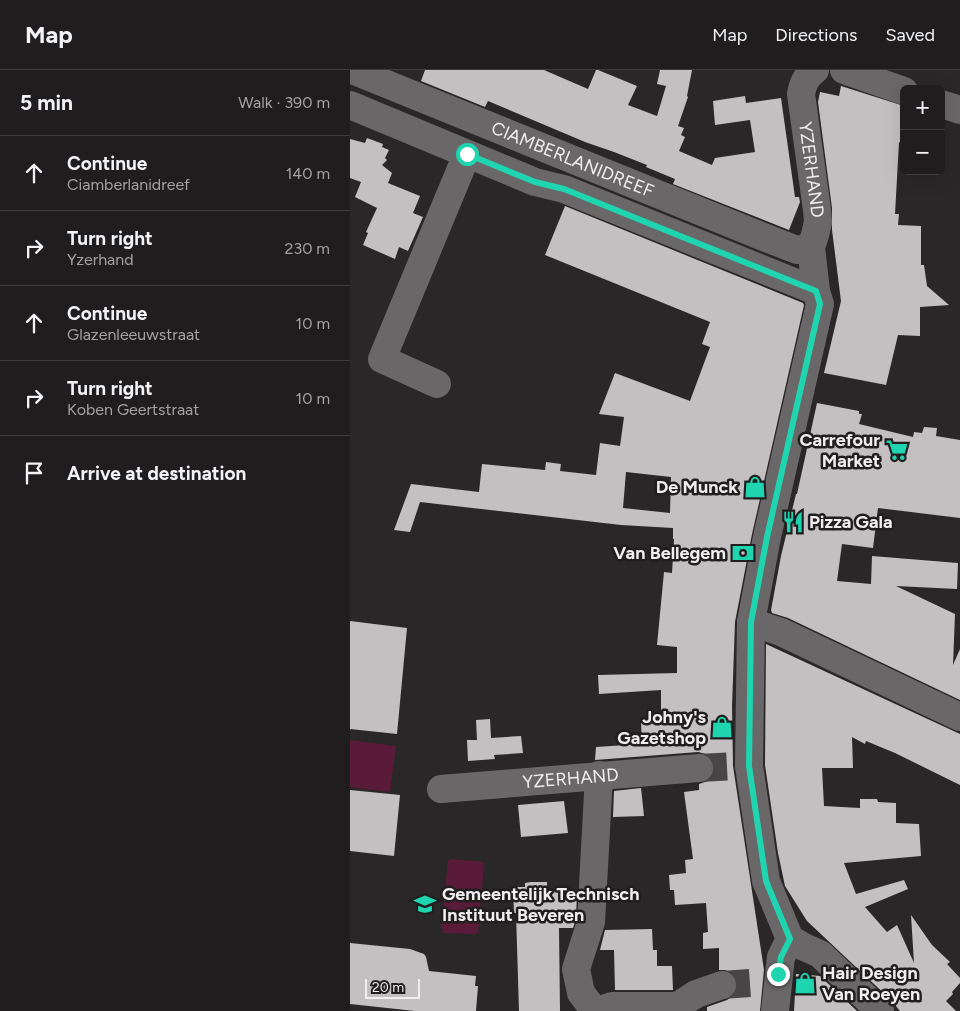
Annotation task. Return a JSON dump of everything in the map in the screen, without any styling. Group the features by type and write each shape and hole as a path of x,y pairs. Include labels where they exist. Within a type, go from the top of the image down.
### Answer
{"street":[{"name":"CIAMBERLANIDREEF","path":"352,70 391,77 761,236 797,250 810,247"},
{"path":"844,70 900,90"},
{"name":"YZERHAND","path":"790,939 766,881 743,766 751,622 767,537 820,304 816,291 810,247 816,235 818,222 801,94 808,72"},
{"name":"CIAMBERLANIDREEF","path":"391,77 361,110 535,182 564,189 816,291"},
{"path":"945,105 960,110"},
{"path":"437,384 382,359 467,154"},
{"path":"754,266 761,262 766,254 765,244 761,236"},
{"path":"751,622 781,632 960,717"},
{"name":"YZERHAND","path":"442,789 698,768"},
{"path":"600,775 591,922 576,969 581,993 596,1011 612,1006 678,1006 696,994 722,985"},
{"path":"775,1011 770,982 790,939 804,948 820,954 880,1011"}],"shaded area":[{"path":"350,740 396,746 390,792 350,787"},
{"path":"451,859 483,862 484,864 478,932 475,934 444,933 441,927 448,861"}],"building":[{"path":"425,70 544,70 588,89 596,70 598,70 637,86 628,105 657,116 666,86 657,84 660,70 692,70 688,97 678,126 684,128 681,135 685,137 679,151 712,165 715,158 755,152 750,120 715,125 713,101 745,96 746,103 781,98 795,197 799,197 800,202 789,230 673,184 675,179 646,167 647,165 585,142 488,101 485,107 421,81"},
{"path":"841,86 900,105 900,142 895,214 899,214 898,225 921,226 921,265 924,265 927,286 949,305 920,307 920,336 898,335 886,385 824,373 841,301 832,230 832,208 818,102 820,92 839,96"},
{"path":"367,138 383,144 382,147 389,150 385,158 387,160 382,165 392,173 388,183 420,196 413,213 423,217 408,251 399,247 395,259 363,245 368,233 366,232 377,208 355,197 361,182 350,178 350,139 365,143"},
{"path":"565,206 804,305 752,534 735,622 732,706 733,766 764,970 760,1011 707,1011 707,1007 733,996 737,988 737,980 732,973 719,970 719,948 703,949 703,933 708,932 706,903 675,905 674,890 670,890 669,875 686,873 685,860 693,859 684,792 699,790 699,784 708,781 713,774 714,766 712,760 706,754 698,752 595,760 596,747 642,744 641,722 661,720 661,690 599,694 598,675 677,673 677,647 657,645 664,572 672,573 673,528 621,525 420,502 410,532 394,530 411,484 479,492 482,464 545,470 546,462 561,464 560,471 596,475 600,443 620,446 624,417 599,414 615,373 690,401 710,347 702,344 710,322 545,255","holes":["626,472 671,477 670,513 623,508"]},
{"path":"817,403 859,411 859,414 862,414 859,424 913,437 914,432 922,433 924,427 937,428 936,436 960,440 960,518 878,508 873,548 842,544 837,581 871,584 872,556 958,563 957,589 896,586 955,614 953,665 960,649 960,700 788,618 772,613 781,556"},
{"path":"350,621 407,628 397,734 350,729"},
{"path":"766,644 960,734 960,785 895,753 866,741 865,744 852,737 853,768 822,768 824,806 860,808 860,799 877,799 878,802 896,803 896,823 919,824 921,856 844,863 856,894 904,880 908,889 865,907 887,932 897,925 914,963 911,915 932,945 950,962 947,964 960,978 960,983 946,1001 956,1011 900,1011 891,1000 807,921 785,886 778,853 765,765"},
{"path":"490,719 491,738 521,736 523,753 494,755 495,759 468,761 467,740 477,740 476,720"},
{"path":"641,788 644,816 613,817 614,791"},
{"path":"350,790 400,795 394,856 350,851"},
{"path":"564,801 568,833 521,837 518,805"},
{"path":"547,882 547,891 577,890 576,919 573,928 559,928 560,1011 519,1011 516,913 514,913 513,887 525,887 525,883"},
{"path":"652,929 653,950 657,950 657,966 672,966 673,990 615,990 614,950 600,950 605,930"},
{"path":"350,943 410,949 424,954 429,971 476,976 475,986 478,986 476,1011 415,1011 350,1004"},
{"path":"796,974 820,976 857,1011 794,1011"}],"tunnel":[{"path":"699,768 737,766"},
{"path":"722,985 763,982"}],"place":[{"name":"Carrefour Market","path":"897,450"},
{"name":"De Munck","path":"755,487"},
{"name":"Pizza Gala","path":"793,522"},
{"name":"Van Bellegem","path":"743,553"},
{"name":"Johny's Gazetshop","path":"722,727"},
{"name":"Gemeentelijk Technisch Instituut Beveren","path":"425,904"},
{"name":"Hair Design Van Roeyen","path":"805,983"}],"route":[{"path":"467,154 535,182 564,189 816,291 820,304 767,537 751,622 749,766 766,881 790,939 781,957 778,974"}]}
